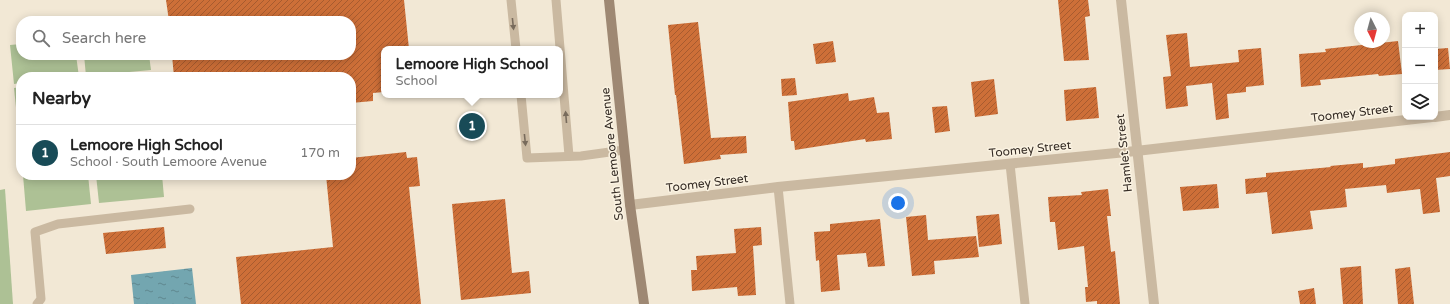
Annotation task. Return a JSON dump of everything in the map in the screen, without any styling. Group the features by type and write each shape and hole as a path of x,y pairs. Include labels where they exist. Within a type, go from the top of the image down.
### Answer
{"main road":[{"name":"South Lemoore Avenue","path":"609,0 630,205 644,304"}],"street":[{"name":"Hamlet Street","path":"1121,0 1136,151 1154,304"},
{"name":"Toomey Street","path":"1438,116 1450,115"},
{"name":"Toomey Street","path":"630,205 1136,151 1408,120"}],"lane":[{"path":"511,0 516,46"},
{"path":"556,0 560,46"},
{"path":"563,84 569,156"},
{"path":"521,98 527,158 569,156 624,150"},
{"path":"1010,164 1026,304"},
{"path":"778,188 790,304"},
{"path":"37,304 41,299 35,232 58,224 190,209"}],"green space":[{"path":"16,44 16,60 77,60 78,72 16,72 16,84 14,84 10,45"},
{"path":"84,60 150,60 151,70 129,72 86,72"},
{"path":"14,88 16,88 16,108"},
{"path":"23,180 89,180 91,204 26,211"},
{"path":"97,180 162,180 164,197 99,203"},
{"path":"5,189 13,304 0,304 0,190"}],"water":[{"path":"192,268 196,304 134,304 131,275"}],"building":[{"path":"166,0 404,0 409,46 381,46 381,92 373,93 373,101 356,103 356,72 174,72 172,60 356,60 356,16 168,16"},
{"path":"1058,0 1088,0 1090,16 1085,17 1089,60 1064,61"},
{"path":"698,22 711,138 746,136 747,153 720,155 721,159 684,164 668,25"},
{"path":"1187,33 1190,67 1239,62 1238,50 1261,48 1264,85 1246,87 1246,92 1227,94 1229,118 1216,120 1212,83 1186,86 1188,106 1166,109 1163,77 1171,76 1166,35"},
{"path":"833,41 836,62 816,64 813,44"},
{"path":"1398,41 1402,74 1379,76 1378,74 1320,80 1321,85 1301,87 1299,54 1326,52 1325,49 1354,46 1354,48 1390,48 1390,42"},
{"path":"1448,48 1450,69 1438,70 1438,49"},
{"path":"795,78 797,95 782,96 781,79"},
{"path":"994,79 998,114 975,117 971,82"},
{"path":"1096,87 1099,118 1066,121 1064,90"},
{"path":"848,93 849,101 874,97 877,113 889,112 892,139 866,142 865,139 795,150 794,141 791,141 788,102"},
{"path":"947,106 950,131 935,133 932,107"},
{"path":"406,152 407,158 417,157 420,186 409,187 421,304 241,304 236,257 333,247 326,180 356,180 356,157"},
{"path":"1450,152 1450,176 1436,178 1440,212 1423,214 1420,189 1387,193 1386,185 1345,189 1347,207 1310,211 1313,229 1272,234 1267,192 1246,194 1245,179 1266,177 1266,173 1363,163 1363,168 1395,164 1395,159"},
{"path":"1217,184 1219,208 1183,211 1180,187"},
{"path":"1108,189 1111,216 1107,216 1111,252 1115,251 1120,304 1097,304 1097,301 1086,302 1085,287 1088,287 1084,246 1058,250 1055,222 1050,222 1048,197 1082,195 1081,192"},
{"path":"505,199 512,273 529,271 531,293 461,300 452,204"},
{"path":"999,214 1002,244 979,247 976,216"},
{"path":"926,215 928,240 976,236 979,257 934,261 935,274 912,276 906,217"},
{"path":"880,219 885,266 868,267 866,253 837,255 840,290 821,292 819,260 816,261 814,232 830,231 830,224"},
{"path":"164,227 166,248 106,254 103,233"},
{"path":"761,227 762,245 753,246 756,295 738,296 737,287 692,291 691,270 697,270 696,256 736,253 734,229"},
{"path":"1361,266 1363,304 1343,304 1340,268"},
{"path":"1410,267 1414,304 1398,304 1395,269"},
{"path":"1314,288 1316,304 1300,304 1298,291"}],"place":[{"name":"Lemoore High School","path":"472,126"}]}
